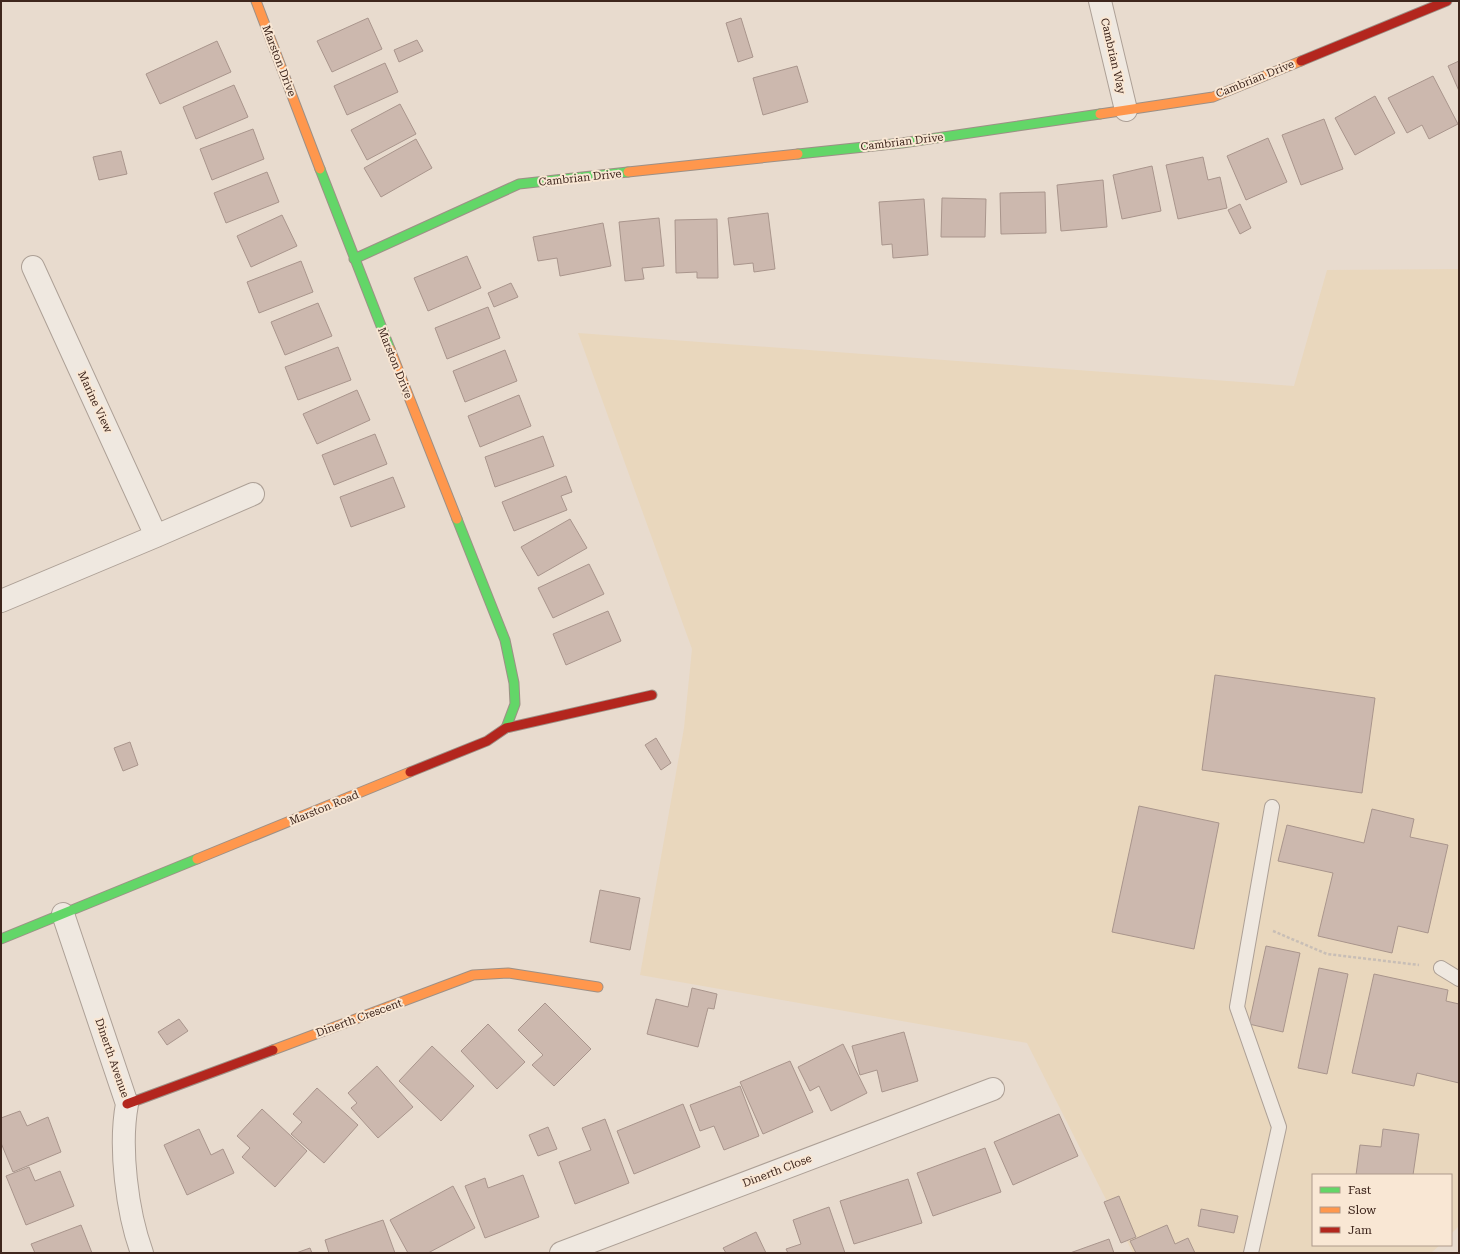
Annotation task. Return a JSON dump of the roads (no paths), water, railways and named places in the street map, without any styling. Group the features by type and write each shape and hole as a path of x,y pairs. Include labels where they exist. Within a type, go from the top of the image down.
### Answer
{"street":[{"name":"Marston Drive","path":"256,1 354,258 505,640 514,683 515,704 506,728"},
{"name":"Cambrian Way","path":"1100,1 1126,110"},
{"name":"Cambrian Drive","path":"354,258 519,184 902,143 1213,97 1447,1"},
{"name":"Marine View","path":"33,267 156,536"},
{"path":"1,601 253,494"},
{"name":"Marston Road","path":"1,939 486,741 506,728 652,694"},
{"name":"Dinerth Avenue","path":"64,914 127,1104 124,1120 127,1192 138,1244 142,1253"},
{"name":"Dinerth Crescent","path":"127,1104 473,976 508,973 598,987"},
{"name":"Dinerth Close","path":"561,1253 993,1089"}],"lane":[{"path":"1251,1253 1279,1126 1237,1007 1272,807"},
{"path":"1441,968 1459,979"}]}
